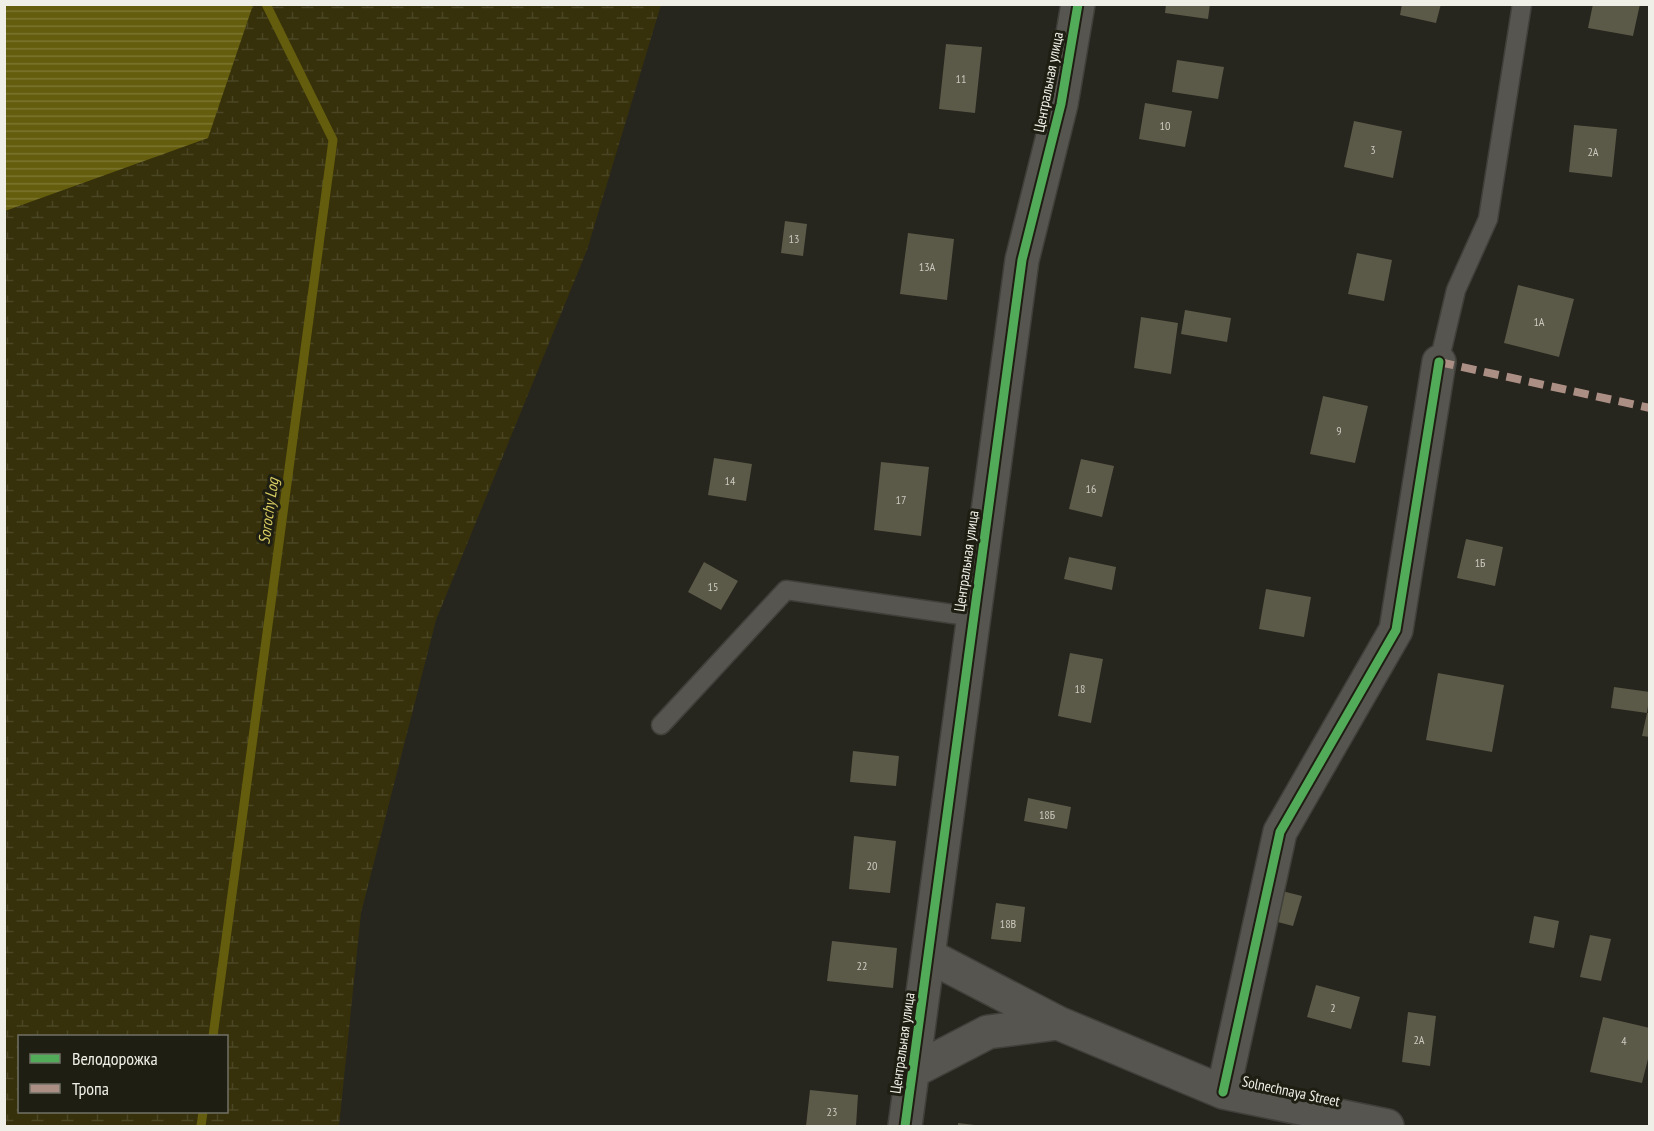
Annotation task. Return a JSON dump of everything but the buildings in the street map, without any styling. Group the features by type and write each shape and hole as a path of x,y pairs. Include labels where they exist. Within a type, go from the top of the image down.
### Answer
{"street":[{"name":"Центральная улица","path":"905,1126 1022,261 1061,104 1078,4"},
{"path":"1222,1092 1280,832 1396,630 1439,362"},
{"name":"Solnechnaya Street","path":"929,956 1058,1023 1222,1092 1387,1126"},
{"path":"913,1071 988,1032 1058,1023"}],"lane":[{"path":"1439,362 1456,290 1488,219 1522,4"},
{"path":"661,725 786,590 974,617"}],"green space":[{"path":"5,5 661,5 587,250 436,620 361,913 339,1126 5,1126"}],"shaded area":[{"path":"5,4 253,5 208,138 5,211"}],"waterway":[{"name":"Sorochy Log","path":"213,1035 333,140 266,4"},
{"name":"Sorochy Log","path":"201,1126 203,1113"}],"marked path":[{"path":"1439,362 1650,408"}],"cycle path":[{"path":"905,1126 1022,260 1061,104 1078,4"},
{"path":"1223,1092 1280,832 1396,630 1439,362"}]}
